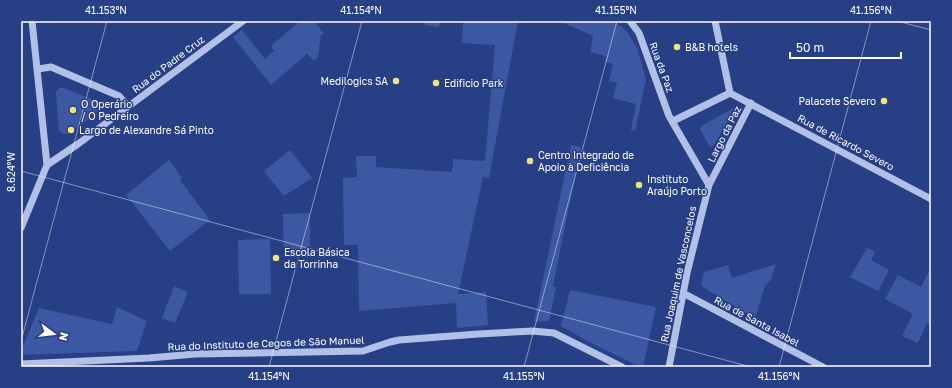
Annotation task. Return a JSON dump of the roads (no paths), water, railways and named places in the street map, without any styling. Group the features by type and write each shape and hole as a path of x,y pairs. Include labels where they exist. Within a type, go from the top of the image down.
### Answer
{"street":[{"path":"21,228 47,165 32,21"},
{"name":"Rua do Padre Cruz","path":"47,165 78,144 243,21"},
{"name":"Rua da Paz","path":"630,21 639,33 669,116 673,121"},
{"path":"715,21 730,93"},
{"path":"38,69 51,67 119,96 128,106"},
{"name":"Largo da Paz","path":"730,93 751,103 709,185 673,121 730,93"},
{"name":"Rua de Ricardo Severo","path":"751,103 931,199"},
{"name":"Rua Joaquim de Vasconcelos","path":"669,367 687,273 709,185"},
{"name":"Rua de Santa Isabel","path":"683,293 823,367"},
{"name":"Rua do Instituto de Cegos de São Manuel","path":"21,364 149,358 195,354 363,351 399,340 532,331 554,333 622,367"}],"place":[{"name":"B&B hotels","path":"677,47"},
{"name":"Medilogics SA","path":"396,81"},
{"name":"Edificio Park","path":"436,83"},
{"name":"Palacete Severo","path":"884,101"},
{"name":"O Operário / O Pedreiro","path":"73,110"},
{"name":"Largo de Alexandre Sá Pinto","path":"71,130"},
{"name":"Centro Integrado de Apoio à Deficiência","path":"530,161"},
{"name":"Instituto Araújo Porto","path":"639,185"},
{"name":"Escola Básica da Torrinha","path":"276,258"}]}
